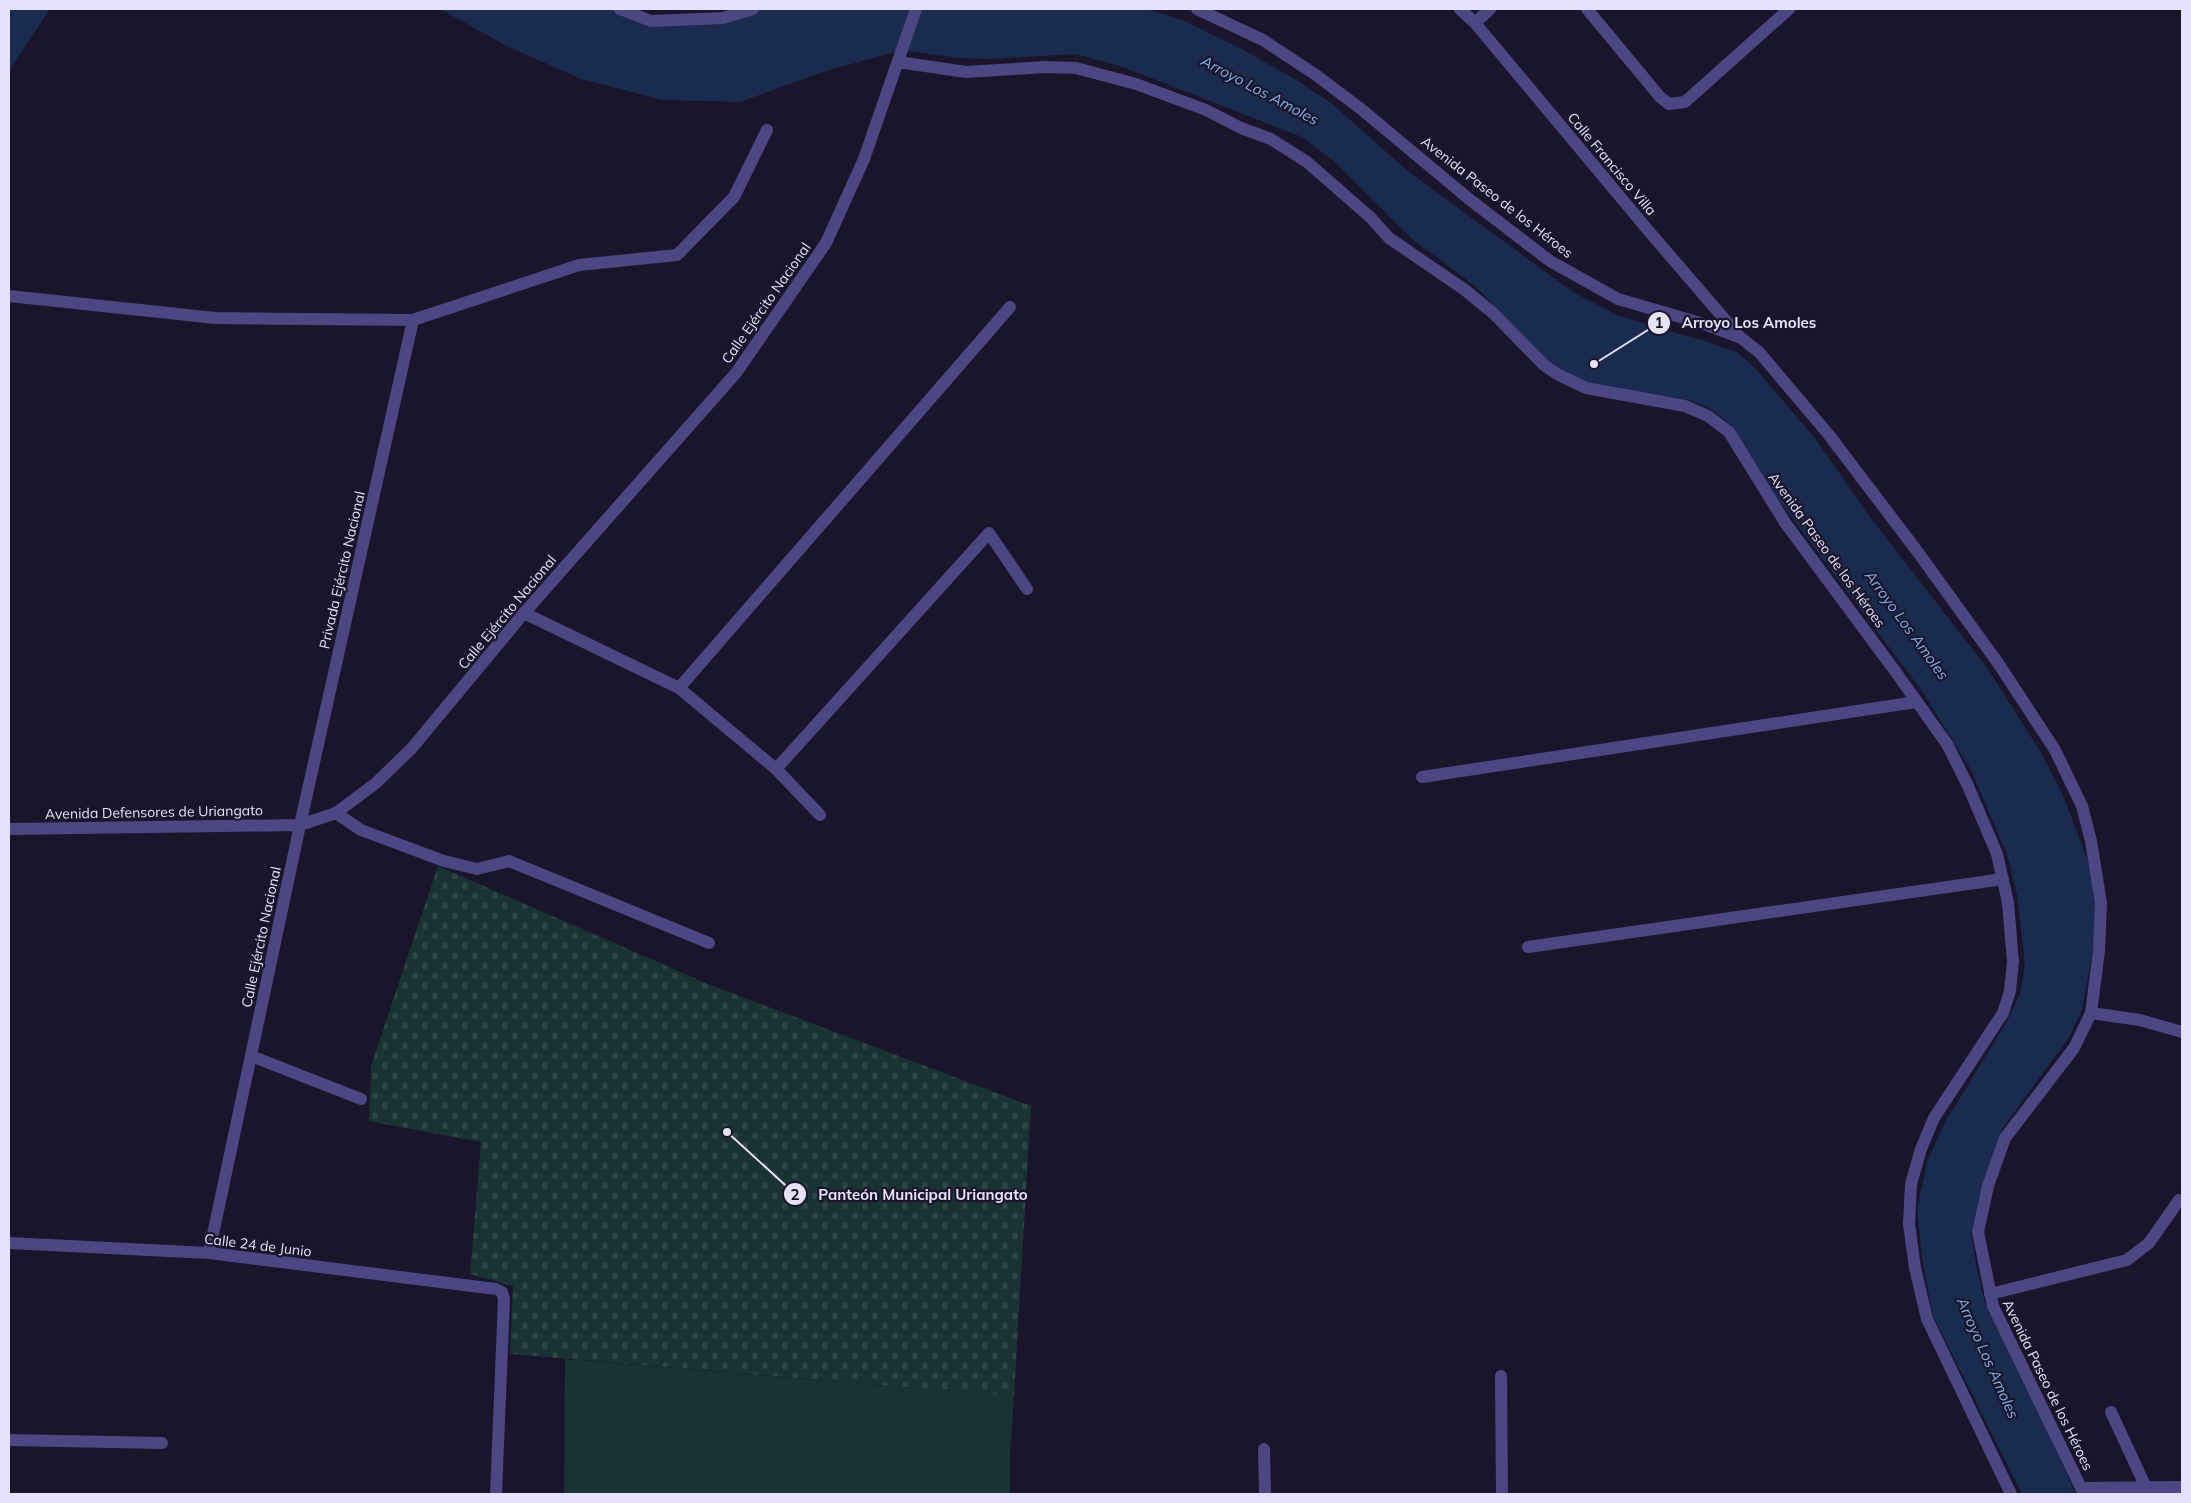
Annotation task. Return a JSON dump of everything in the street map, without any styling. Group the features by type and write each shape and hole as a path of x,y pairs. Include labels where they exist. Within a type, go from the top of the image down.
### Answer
{"street":[{"path":"620,9 650,21 723,18 753,9"},
{"name":"Calle Ejército Nacional","path":"209,1253 300,826 336,812 376,783 412,748 524,613 736,373 826,243 864,159 916,9"},
{"name":"Avenida Paseo de los Héroes","path":"1197,9 1263,40 1316,75 1362,109 1469,199 1550,261 1618,299 1704,324 1741,338 1759,352 1829,435 1917,551 1998,663 2055,750 2082,806 2091,841 2101,903 2099,952 2091,1014 2074,1048 2005,1138 1988,1186 1978,1232 1993,1306 2082,1491"},
{"name":"Calle Francisco Villa","path":"1460,9 1475,23 1741,338"},
{"path":"1475,23 1490,9"},
{"path":"1587,9 1660,97 1669,104 1685,102 1789,9"},
{"name":"Avenida Paseo de los Héroes","path":"899,58 966,72 1046,67 1076,68 1136,84 1206,110 1241,128 1271,139 1307,162 1357,205 1389,238 1465,290 1493,313 1544,366 1586,388 1684,406 1708,416 1728,432 1786,524 1947,744 1968,786 1997,854 2008,903 2013,962 2010,991 2003,1013 1934,1118 1924,1142 1911,1184 1909,1224 1915,1268 1926,1319 2011,1494"},
{"path":"9,296 215,318 414,320 579,265 677,255 734,197 767,130"},
{"path":"679,688 1010,307"},
{"name":"Privada Ejército Nacional","path":"300,826 414,320"},
{"path":"776,769 989,533 1027,589"},
{"path":"524,613 679,688 776,769 820,815"},
{"path":"1422,777 1916,702"},
{"path":"336,812 361,830 444,861 477,869 508,861 709,943"},
{"name":"Avenida Defensores de Uriangato","path":"9,829 300,826"},
{"path":"1528,947 2003,879"},
{"path":"2091,1014 2140,1020 2182,1032"},
{"path":"251,1056 361,1099"},
{"path":"1990,1294 2127,1260 2149,1243 2179,1200"},
{"name":"Calle 24 de Junio","path":"9,1244 209,1253 496,1289 502,1292 504,1299 496,1494"},
{"path":"1501,1376 1502,1494"},
{"path":"2111,1412 2147,1491"},
{"path":"9,1440 162,1443"},
{"path":"1264,1449 1265,1494"},
{"path":"2082,1491 2147,1491 2182,1487"}],"green space":[{"path":"438,866 708,984 1031,1106 1014,1396 510,1354 513,1286 470,1274 481,1142 369,1121 371,1066"},
{"path":"565,1359 1014,1396 1010,1456 1010,1494 564,1494"}],"water":[{"path":"9,9 50,9 9,71"},
{"name":"Arroyo Los Amoles","path":"440,9 620,9 651,21 755,9 1147,9 1182,20 1240,48 1298,81 1331,103 1409,172 1573,292 1615,314 1737,352 1757,370 1817,441 1870,517 1988,669 2040,751 2062,793 2087,858 2096,895 2094,944 2082,1009 2070,1036 2002,1129 1971,1233 1985,1303 2020,1371 2076,1494 2022,1494 1933,1316 1923,1264 1917,1211 1927,1161 1944,1124 2006,1023 2020,994 2025,964 2017,895 2007,854 1971,770 1922,691 1774,494 1739,437 1725,420 1709,408 1689,400 1585,383 1564,371 1546,359 1475,286 1412,239 1334,161 1302,137 1120,66 1075,54 988,59 960,58 906,51 887,54 823,72 740,102 663,100 581,79 507,46"}],"place":[{"name":"Arroyo Los Amoles","path":"1594,364"},
{"name":"Panteón Municipal Uriangato","path":"727,1132"}]}
